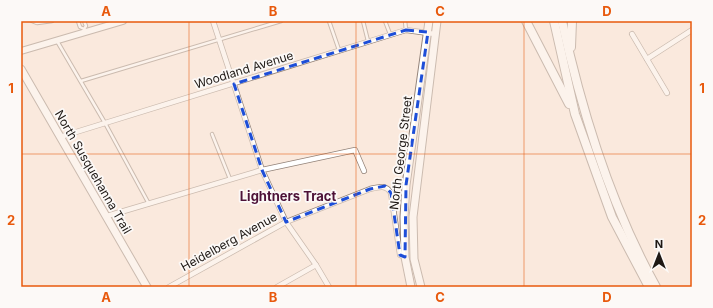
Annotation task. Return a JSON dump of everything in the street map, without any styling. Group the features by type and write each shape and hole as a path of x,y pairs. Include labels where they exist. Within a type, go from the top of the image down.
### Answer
{"highway":[{"path":"526,21 575,114"},
{"path":"554,21 575,114 612,218 649,287"},
{"path":"562,21 570,59 586,117 611,189 636,247 656,287"},
{"path":"570,59 572,21"}],"main road":[{"name":"North George Street","path":"421,287 414,259 413,217 431,33 429,21"},
{"name":"North George Street","path":"412,287 405,257 404,217 406,185 431,33 437,21"},
{"name":"North Susquehanna Trail","path":"21,69 147,287"}],"street":[{"path":"21,51 85,30 122,21"},
{"path":"213,21 262,170 286,222 316,265 329,287"},
{"name":"Woodland Avenue","path":"60,138 390,34 406,30 431,33"},
{"path":"646,59 692,30"},
{"path":"632,34 668,93"},
{"path":"106,216 262,170 355,150 364,171"},
{"name":"Heidelberg Avenue","path":"169,287 176,285 286,222 370,189 385,186 391,193 400,255 405,257"},
{"path":"277,287 316,265"}],"lane":[{"path":"32,21 51,21"},
{"path":"78,21 80,28 85,30 86,26 84,21"},
{"path":"81,81 281,21"},
{"path":"329,21 339,50"},
{"path":"363,21 368,41"},
{"path":"385,21 390,34"},
{"path":"405,21 406,30"},
{"path":"57,40 105,123 148,204"},
{"path":"212,134 230,179"}],"highlighted area":[{"path":"406,30 428,32 406,185 405,257 400,255 391,193 385,186 370,189 286,222 262,170 234,84"}],"district":[{"name":"Lightners Tract","path":"288,196"}]}
